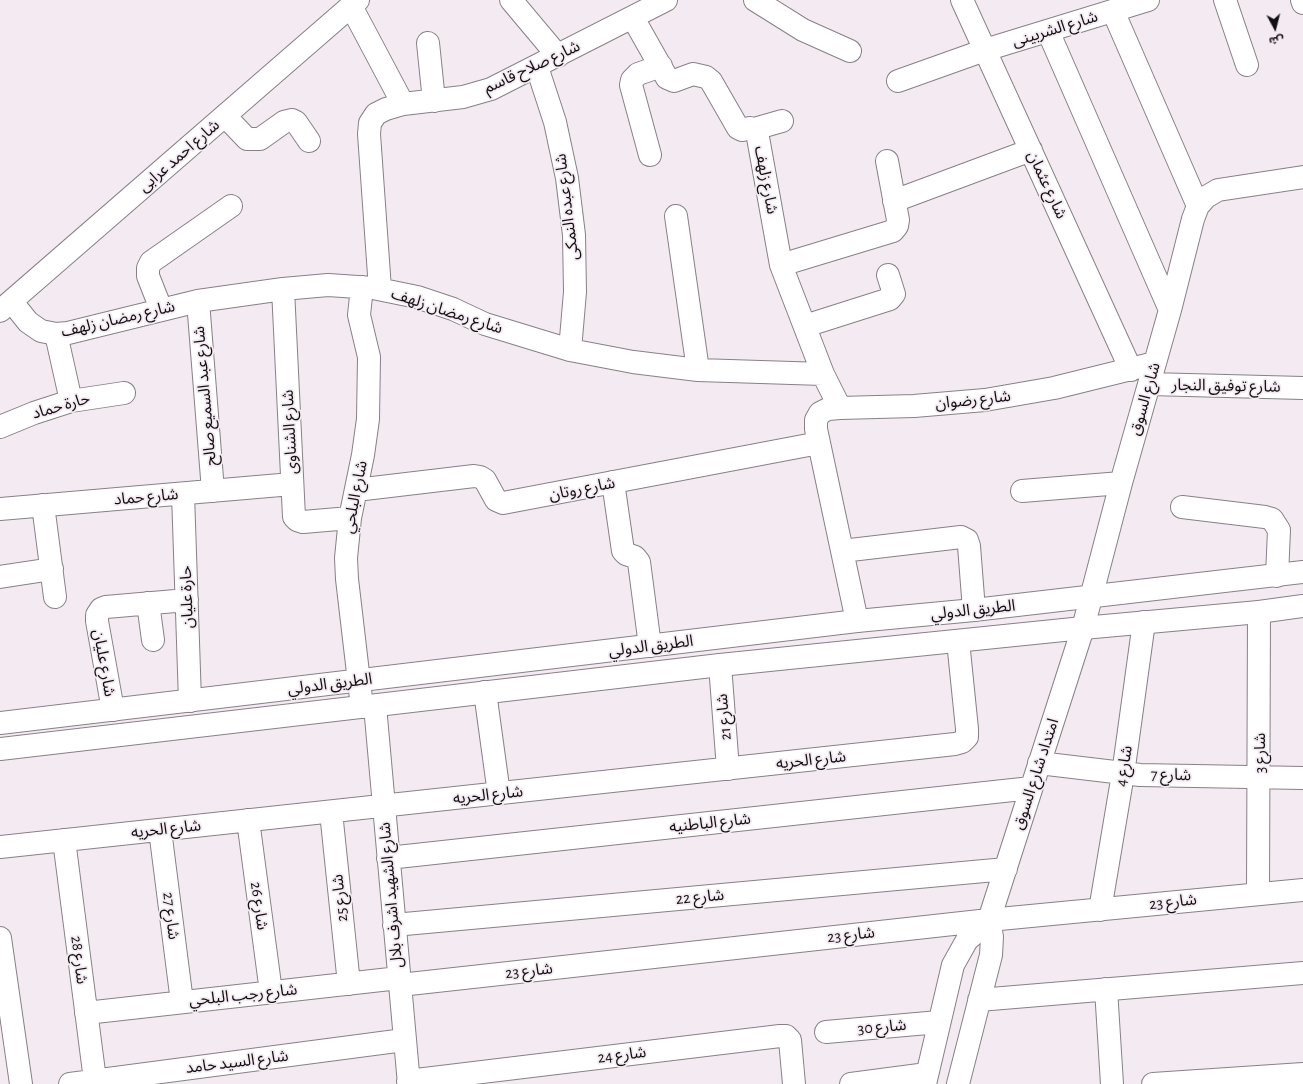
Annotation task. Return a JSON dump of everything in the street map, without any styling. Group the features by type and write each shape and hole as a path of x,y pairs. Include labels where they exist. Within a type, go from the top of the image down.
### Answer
{"street":[{"path":"511,0 558,56"},
{"name":"شارع صلاح قاسم","path":"371,288 369,134 370,123 376,114 386,109 404,104 463,97 491,89 537,67 666,0"},
{"path":"755,0 803,30 850,50"},
{"name":"شارع عثمان","path":"962,0 1132,370"},
{"name":"شارع الشربينى","path":"898,81 985,50 1148,0"},
{"path":"1225,0 1247,65"},
{"path":"355,3 404,104"},
{"name":"شارع احمد عرابى","path":"6,307 355,3"},
{"path":"1113,11 1198,206"},
{"name":"شارع زلهف","path":"633,18 661,66 671,80 678,80 693,74 706,77 711,81 738,128 754,129 758,135 781,265 823,374 840,408"},
{"path":"1048,31 1170,310"},
{"path":"428,43 434,101"},
{"path":"650,155 631,85 632,80 638,74 661,66"},
{"name":"شارع عبده النمكى","path":"537,67 555,122 567,178 574,235 575,292 570,350"},
{"path":"225,116 247,139 260,139 284,122 292,120 296,122 310,141"},
{"path":"754,129 782,121"},
{"path":"894,201 1031,150"},
{"path":"781,265 893,231 897,226 898,220 887,162"},
{"name":"شارع السوق","path":"1082,628 1170,310 1193,219 1198,206 1206,197 1218,190 1303,177"},
{"path":"161,309 148,276 148,268 151,262 231,206"},
{"path":"676,216 698,370"},
{"path":"805,326 890,299 894,294 888,275"},
{"name":"شارع رمضان زلهف","path":"6,307 41,331 56,334 68,333 198,300 328,285 371,288 417,297 453,310 485,324 570,350 633,362 698,370 823,374"},
{"name":"شارع البلحي","path":"368,706 359,681 347,579 347,538 363,455 370,383 369,357 359,315 371,288"},
{"name":"شارع الشناوى","path":"283,289 293,511 298,520 303,522 350,518"},
{"name":"شارع عبد السميع صالح","path":"198,300 213,491"},
{"path":"56,334 71,401"},
{"name":"شارع رضوان","path":"857,621 819,443 816,420 820,413 828,409 840,408 914,406 984,400 1054,388 1132,370 1155,363"},
{"name":"شارع توفيق النجار","path":"1149,384 1303,388"},
{"name":"حارة حماد","path":"0,427 40,411 71,401 124,393"},
{"name":"شارع روتان","path":"356,490 474,476 485,480 496,500 503,503 819,443"},
{"path":"613,482 623,551 626,554 635,557 639,562 650,646"},
{"path":"1022,491 1121,483"},
{"name":"شارع حماد","path":"0,509 292,484"},
{"name":"حارة عليان","path":"183,494 190,701"},
{"path":"43,505 55,597"},
{"path":"1182,507 1272,519 1279,530 1277,576"},
{"path":"842,551 961,537 967,540 969,546 974,610"},
{"path":"0,577 52,569"},
{"name":"الطريق الدولي","path":"0,724 857,621 974,610 1303,572"},
{"name":"شارع عليان","path":"112,710 97,615 100,609 106,606 187,600"},
{"path":"148,603 153,640"},
{"name":"الطريق الدولي","path":"0,749 720,665 1082,628 1260,612 1303,606"},
{"name":"شارع 3","path":"1258,894 1260,612"},
{"name":"شارع 4","path":"1100,910 1123,774 1144,622"},
{"name":"امتداد شارع السوق","path":"958,1084 992,955 992,937 989,920 1082,628"},
{"name":"شارع الحريه","path":"0,847 955,744 962,742 966,737 967,729 958,641"},
{"name":"شارع 21","path":"720,665 728,769"},
{"path":"485,692 499,794"},
{"name":"شارع الشهيد اشرف بلال","path":"368,706 383,806 408,1082"},
{"name":"شارع 7","path":"1039,763 1123,774 1303,778"},
{"name":"شارع الباطنيه","path":"388,858 1031,788"},
{"name":"شارع 25","path":"332,812 349,984"},
{"name":"شارع 26","path":"248,820 271,992"},
{"name":"شارع 27","path":"160,830 182,1002"},
{"name":"شارع 28","path":"64,840 95,1080"},
{"name":"شارع 22","path":"394,925 1006,869"},
{"name":"شارع 23","path":"399,981 989,920 1303,890"},
{"path":"851,1084 926,1079 953,966 959,952 972,934 989,920"},
{"path":"0,938 21,1084"},
{"path":"979,1000 1303,973"},
{"name":"شارع رجب البلحي","path":"86,1013 349,984 399,981"},
{"path":"1106,989 1112,1084"},
{"name":"شارع 30","path":"826,1032 939,1022"},
{"name":"شارع 24","path":"408,1082 786,1036 790,1040 794,1084"},
{"name":"شارع السيد حامد","path":"70,1084 404,1040"},
{"path":"1153,1084 1303,1074"}]}
